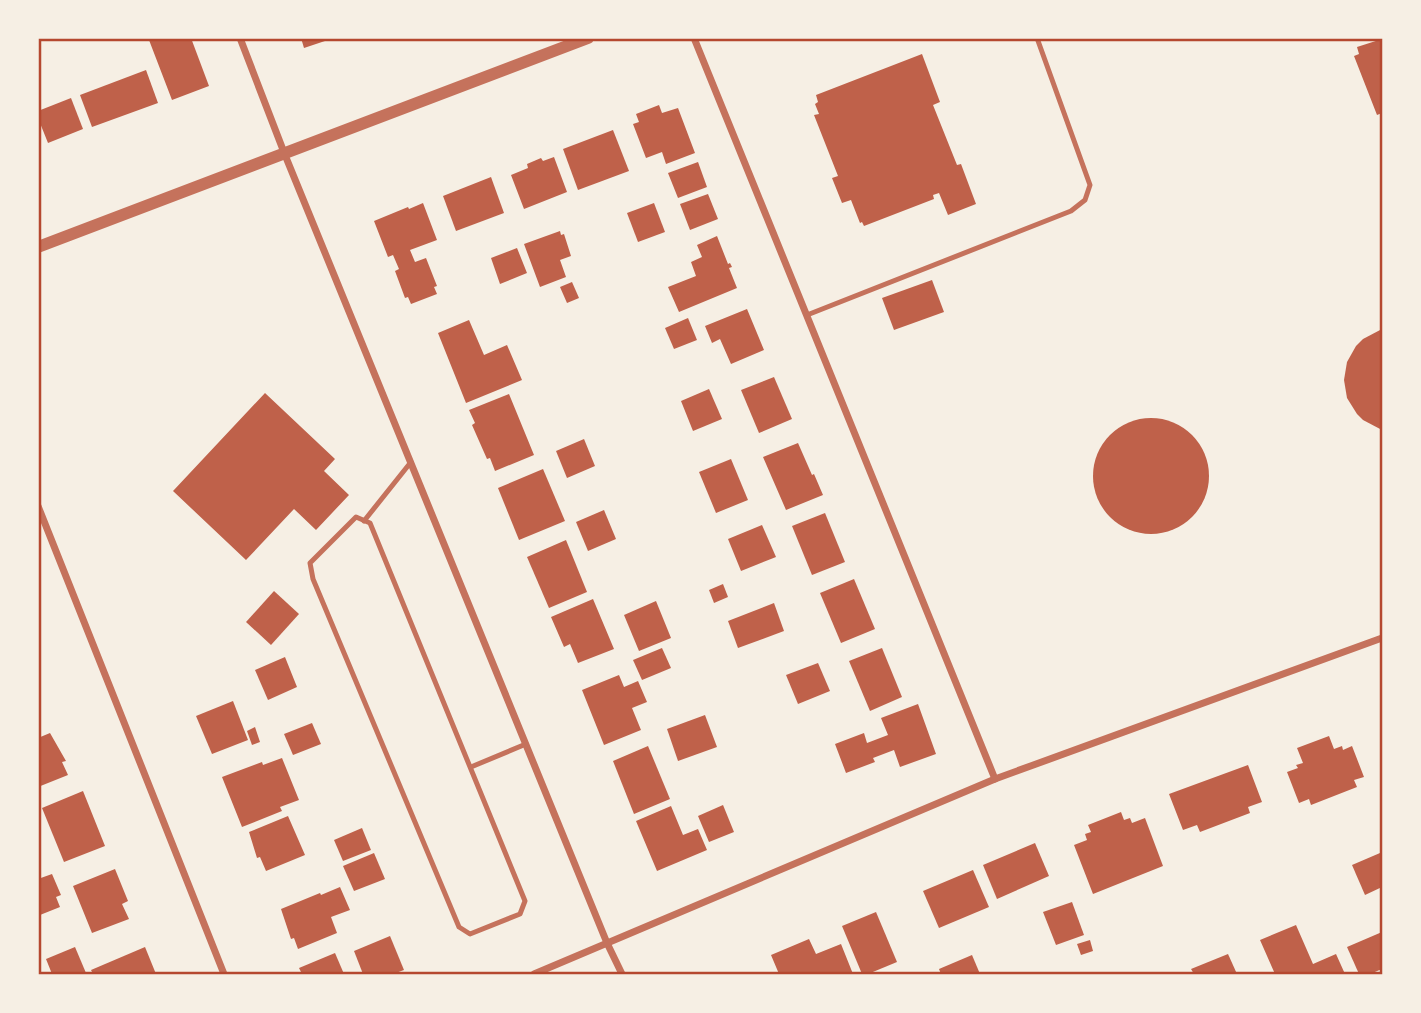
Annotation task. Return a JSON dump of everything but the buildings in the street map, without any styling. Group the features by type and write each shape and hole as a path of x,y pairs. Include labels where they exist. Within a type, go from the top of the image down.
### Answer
{"street":[{"path":"240,38 285,155 622,975"},
{"path":"38,247 588,38"},
{"path":"694,38 995,779"},
{"path":"38,506 224,975"},
{"path":"534,975 995,779 1382,638"}],"lane":[{"path":"807,315 1071,211 1085,200 1090,185 1037,38"},
{"path":"364,520 411,462"},
{"path":"356,517 370,523 471,767 525,901 520,914 470,934 459,927 313,579 310,563 356,517"},
{"path":"471,767 526,744"}]}
